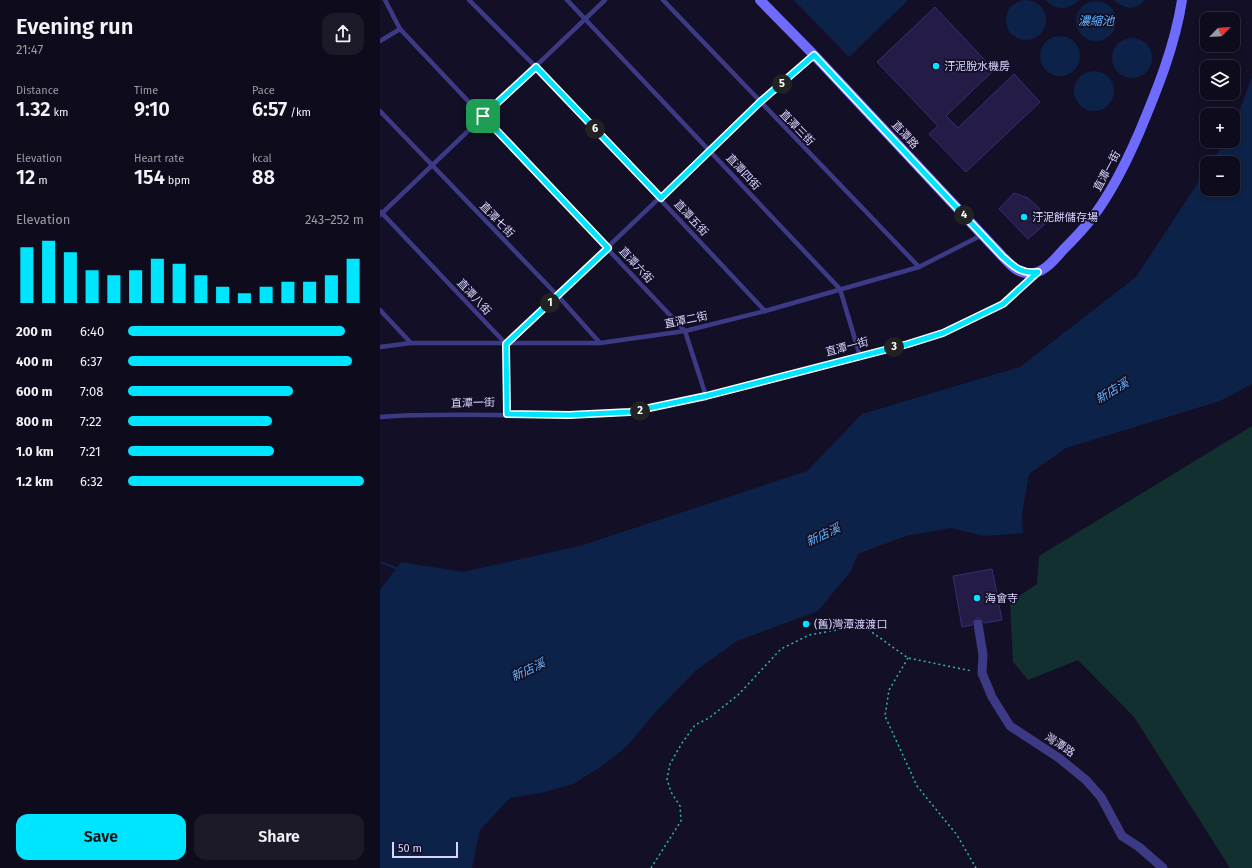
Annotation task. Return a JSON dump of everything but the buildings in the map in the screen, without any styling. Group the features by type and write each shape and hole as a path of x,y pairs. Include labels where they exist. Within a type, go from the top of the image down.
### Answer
{"street":[{"name":"直潭路","path":"760,0 814,55 1016,270 1027,273 1038,272"},
{"name":"直潭一街","path":"1038,272 1048,266 1085,227 1122,172 1150,107 1166,64 1180,16 1182,0"},
{"name":"灣潭路","path":"978,624 983,655 982,673 992,697 1010,726 1059,758 1086,780 1101,798 1122,836 1139,847 1163,868"}],"lane":[{"name":"直潭六街","path":"385,0 400,29 685,331 706,396"},
{"name":"直潭五街","path":"469,0 536,67 661,198 765,311"},
{"name":"直潭四街","path":"567,0 840,289 860,356"},
{"path":"381,213 605,0"},
{"name":"直潭三街","path":"663,0 918,267"},
{"path":"380,41 400,29"},
{"path":"507,414 506,344 711,151 760,102 814,55"},
{"name":"直潭七街","path":"380,111 558,296 600,344"},
{"name":"直潭八街","path":"381,213 506,344"},
{"name":"直潭二街","path":"380,347 411,344 600,344 685,331 765,311 918,267 982,235"},
{"name":"直潭一街","path":"380,417 507,414 569,415 630,412 706,396 943,333 1003,304 1038,272"},
{"path":"380,310 411,344"}],"path":[{"path":"651,868 681,821 680,806 671,792 667,779 670,764 682,743 695,725 709,718 738,695 781,649 809,635 853,627 866,628 908,658 982,673"},
{"path":"908,658 889,690 884,716 917,786 956,835 976,868"}],"green space":[{"path":"1252,426 1252,868 1230,868 1134,717 1078,660 1028,680 1013,662 1010,602 1037,584 1039,556"}],"water":[{"path":"794,0 908,0 849,57"},
{"name":"濃縮池","path":"1030,0 1037,3 1043,9 1046,20 1045,28 1037,37 1030,40 1022,40 1015,37 1007,28 1006,16 1009,9 1018,1"},
{"name":"濃縮池","path":"1046,0 1079,0 1071,6 1062,8 1050,4"},
{"path":"1114,0 1145,0 1138,6 1130,8 1121,5"},
{"name":"濃縮池","path":"1100,1 1107,4 1113,10 1116,21 1115,29 1107,38 1100,41 1092,41 1085,38 1077,29 1076,17 1079,10 1088,2"},
{"name":"濃縮池","path":"1064,36 1071,39 1077,45 1080,56 1079,64 1071,73 1064,76 1056,76 1049,73 1041,64 1040,52 1043,45 1052,37"},
{"name":"濃縮池","path":"1136,38 1143,41 1149,47 1152,58 1151,66 1143,75 1136,78 1128,78 1121,75 1113,66 1112,54 1115,47 1124,39"},
{"path":"1098,71 1105,74 1111,80 1114,91 1113,99 1105,108 1098,111 1090,111 1083,108 1075,99 1074,87 1077,80 1086,72"},
{"name":"新店溪","path":"1252,77 1252,384 1220,401 1066,448 1029,474 1022,514 1023,533 985,536 950,528 906,536 858,554 851,571 818,611 737,641 695,671 653,715 626,747 602,766 573,784 541,793 510,798 480,830 472,868 380,868 380,590 401,562 463,572 583,545 807,471 862,414 1020,367 1136,277 1200,180 1200,196 1240,196 1240,156 1215,156 1221,148 1240,148 1240,109"}],"waterway":[{"path":"380,562 398,569"}],"place":[{"name":"汙泥脫水機房","path":"936,66"},
{"name":"汙泥餅儲存場","path":"1024,217"},
{"name":"海會寺","path":"977,598"},
{"name":"(舊)灣潭渡渡口","path":"806,624"}],"route":[{"path":"814,55 1016,270 1027,273 1038,272 1003,304 943,333 908,344 660,407 630,412 569,415 507,414 506,344 608,248 483,116 536,67 661,198 760,102 814,55"}]}
